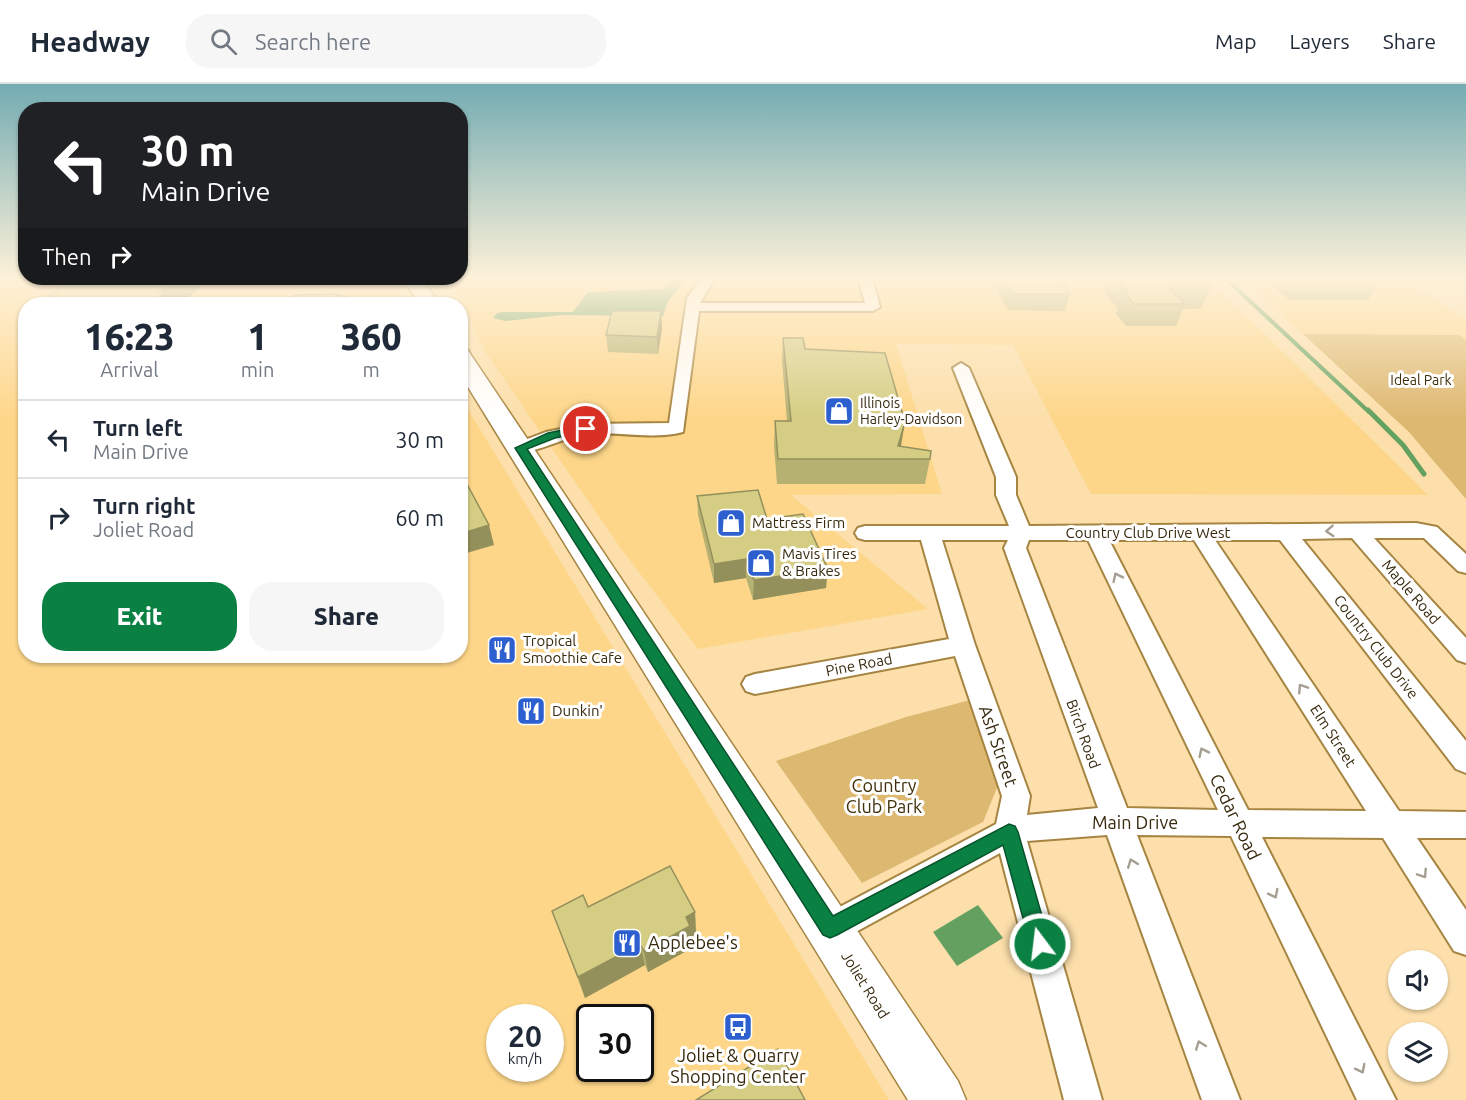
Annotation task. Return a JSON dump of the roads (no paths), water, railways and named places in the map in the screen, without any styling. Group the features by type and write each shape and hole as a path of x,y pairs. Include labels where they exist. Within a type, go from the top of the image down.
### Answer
{"main road":[{"name":"Joliet Road","path":"468,367 939,1100"}],"street":[{"path":"520,448 552,436 586,429 677,429 691,324"},
{"name":"Birch Road","path":"961,368 1006,477 1006,495 1022,533 1015,548 1221,1100"},
{"name":"Country Club Drive West","path":"865,533 1286,533 1356,530 1430,532 1466,566"},
{"name":"Maple Road","path":"1356,530 1466,654"},
{"name":"Ash Street","path":"930,533 963,645 1016,796 1009,832 1083,1100"},
{"name":"Cedar Road","path":"1095,533 1377,1100"},
{"name":"Elm Street","path":"1200,533 1466,939"},
{"name":"Country Club Drive","path":"1286,533 1466,761"},
{"name":"Pine Road","path":"755,684 963,645"},
{"name":"Main Drive","path":"830,928 1009,832 1053,823 1466,825"}],"waterway":[{"path":"1275,324 1369,412"},
{"path":"1368,410 1403,445 1424,474"}],"place":[{"name":"Illinois Harley-Davidson","path":"839,411"},
{"name":"Mattress Firm","path":"731,523"},
{"name":"Mavis Tires & Brakes","path":"761,563"},
{"name":"Tropical Smoothie Cafe","path":"502,650"},
{"name":"Dunkin'","path":"531,711"},
{"name":"Applebee's","path":"627,943"},
{"name":"Joliet & Quarry Shopping Center","path":"738,1027"}],"park label":[{"name":"Ideal Park","path":"1421,380"},
{"name":"Country Club Park","path":"884,796"}]}
